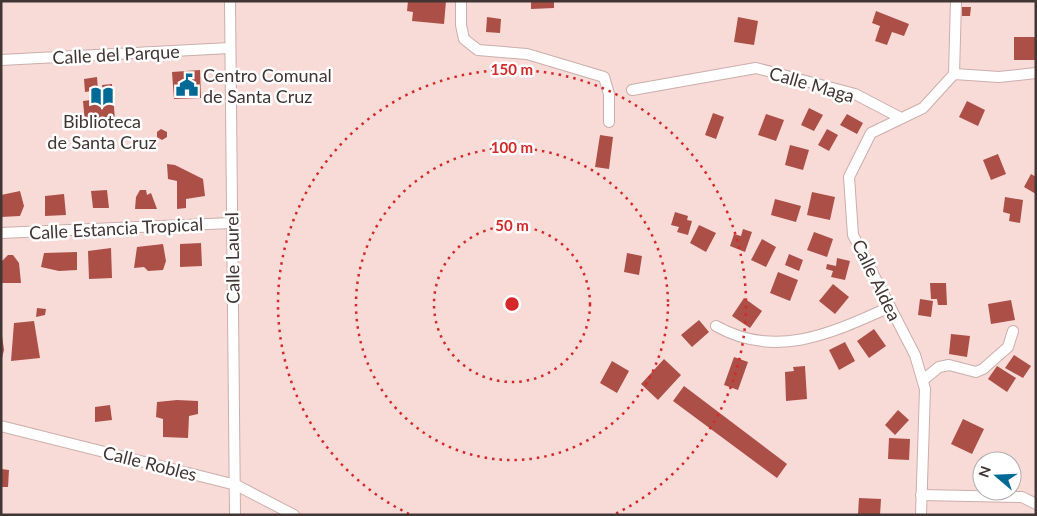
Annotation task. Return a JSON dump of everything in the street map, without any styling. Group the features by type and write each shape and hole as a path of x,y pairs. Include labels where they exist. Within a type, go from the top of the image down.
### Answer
{"street":[{"name":"Calle Laurel","path":"230,1 235,515"},
{"path":"461,1 461,25 464,39 478,50 528,54 604,76 609,94 609,122"},
{"path":"956,1 954,74 999,77 1036,73"},
{"name":"Calle del Parque","path":"1,60 230,48"},
{"name":"Calle Maga","path":"632,90 756,68 855,94 901,118"},
{"name":"Calle Aldea","path":"920,515 925,389 915,355 854,235 849,177 871,133 923,108 954,74"},
{"name":"Calle Estancia Tropical","path":"1,233 231,222"},
{"path":"716,326 733,336 751,341 804,340 838,330 890,307"},
{"path":"922,380 939,367 949,365 976,372 983,369 1008,347 1013,331"},
{"name":"Calle Robles","path":"1,426 236,485 294,515"},
{"path":"921,494 1022,497 1036,504"}],"building":[{"path":"408,1 446,1 444,24 412,21 413,12 407,11"},
{"path":"531,1 554,1 554,8 531,9"},
{"path":"962,7 971,7 970,16 962,16"},
{"path":"876,11 909,24 904,36 892,32 887,45 875,41 880,26 872,23"},
{"path":"487,17 501,19 500,33 486,32"},
{"path":"738,17 758,21 754,45 734,42"},
{"path":"1014,37 1036,37 1036,60 1014,60"},
{"name":"Centro Comunal de Santa Cruz","path":"200,70 201,98 174,99 172,72"},
{"path":"97,77 98,90 85,92 84,79"},
{"path":"112,84 112,90 103,90 102,85"},
{"path":"98,91 98,94 113,93 115,121 85,123 83,101 91,100 90,92"},
{"path":"967,101 985,110 978,126 959,117"},
{"path":"809,108 823,115 814,131 801,125"},
{"path":"713,113 724,117 716,139 705,135"},
{"path":"766,114 784,120 776,141 758,135"},
{"path":"847,114 863,123 857,134 840,125"},
{"path":"161,129 167,132 167,137 162,140 157,137 157,132"},
{"path":"827,129 838,135 829,151 818,145"},
{"path":"600,135 613,137 609,169 595,167"},
{"path":"790,145 809,150 803,170 785,165"},
{"path":"998,154 1006,174 991,180 983,160"},
{"path":"167,164 175,165 203,179 205,196 186,199 186,208 177,209 177,181 168,179"},
{"path":"1031,174 1036,177 1036,194 1024,187"},
{"path":"107,190 109,208 93,208 91,191"},
{"path":"140,190 146,190 147,195 151,193 157,209 135,209 136,197"},
{"path":"20,191 24,206 20,216 1,217 1,195"},
{"path":"812,192 835,197 830,220 807,215"},
{"path":"64,194 66,215 45,216 45,196"},
{"path":"1005,197 1023,200 1020,223 1009,221 1010,214 1003,212"},
{"path":"775,199 801,206 796,222 771,215"},
{"path":"675,212 688,216 687,220 692,221 688,235 677,232 679,227 671,225"},
{"path":"699,225 716,233 706,252 690,243"},
{"path":"743,229 752,232 745,252 730,246 734,234 741,236"},
{"path":"814,232 833,239 827,257 807,250"},
{"path":"762,239 776,247 766,267 751,260"},
{"path":"201,243 202,266 180,267 180,244"},
{"path":"163,244 166,261 163,270 148,271 144,267 134,268 137,247"},
{"path":"111,248 112,278 89,279 88,251"},
{"path":"77,252 77,270 59,271 41,267 44,253"},
{"path":"627,253 642,256 639,275 624,272"},
{"path":"789,254 803,260 799,271 785,265"},
{"path":"8,255 13,255 19,263 21,283 2,283 2,261"},
{"path":"837,258 850,261 845,280 831,277 833,271 826,269 827,264 836,266"},
{"path":"778,272 798,280 790,301 770,293"},
{"path":"930,283 946,283 947,305 938,305 937,299 931,299"},
{"path":"833,284 849,297 835,314 819,301"},
{"path":"744,298 762,311 750,328 732,316"},
{"path":"920,299 933,301 931,317 918,315"},
{"path":"1011,300 1015,320 991,324 988,304"},
{"path":"37,308 46,309 45,315 36,317"},
{"path":"699,320 709,332 692,347 681,335"},
{"path":"34,321 40,358 11,361 14,323"},
{"path":"874,329 886,346 869,358 857,341"},
{"path":"951,334 970,336 967,357 949,354"},
{"path":"2,336 4,350 1,358"},
{"path":"845,342 855,361 839,370 829,350"},
{"path":"1014,355 1031,366 1023,378 1005,368"},
{"path":"734,357 748,362 738,390 724,385"},
{"path":"664,359 681,375 658,400 641,384"},
{"path":"612,361 629,371 617,393 600,383"},
{"path":"805,366 807,399 786,401 785,372 794,371 793,367"},
{"path":"997,366 1016,378 1007,392 988,379"},
{"path":"684,386 787,464 777,478 673,401"},
{"path":"177,400 198,401 198,414 189,416 188,438 163,437 163,419 156,417 157,402"},
{"path":"110,405 112,420 95,422 95,407"},
{"path":"898,410 909,420 895,435 885,425"},
{"path":"963,419 984,429 972,454 951,444"},
{"path":"889,438 910,439 909,460 888,459"},
{"path":"1,469 9,470 8,487 1,487"},
{"path":"859,498 881,499 880,515 858,515"}],"place":[{"name":"Centro Comunal de Santa Cruz","path":"187,85"},
{"name":"Biblioteca de Santa Cruz","path":"102,96"}]}
